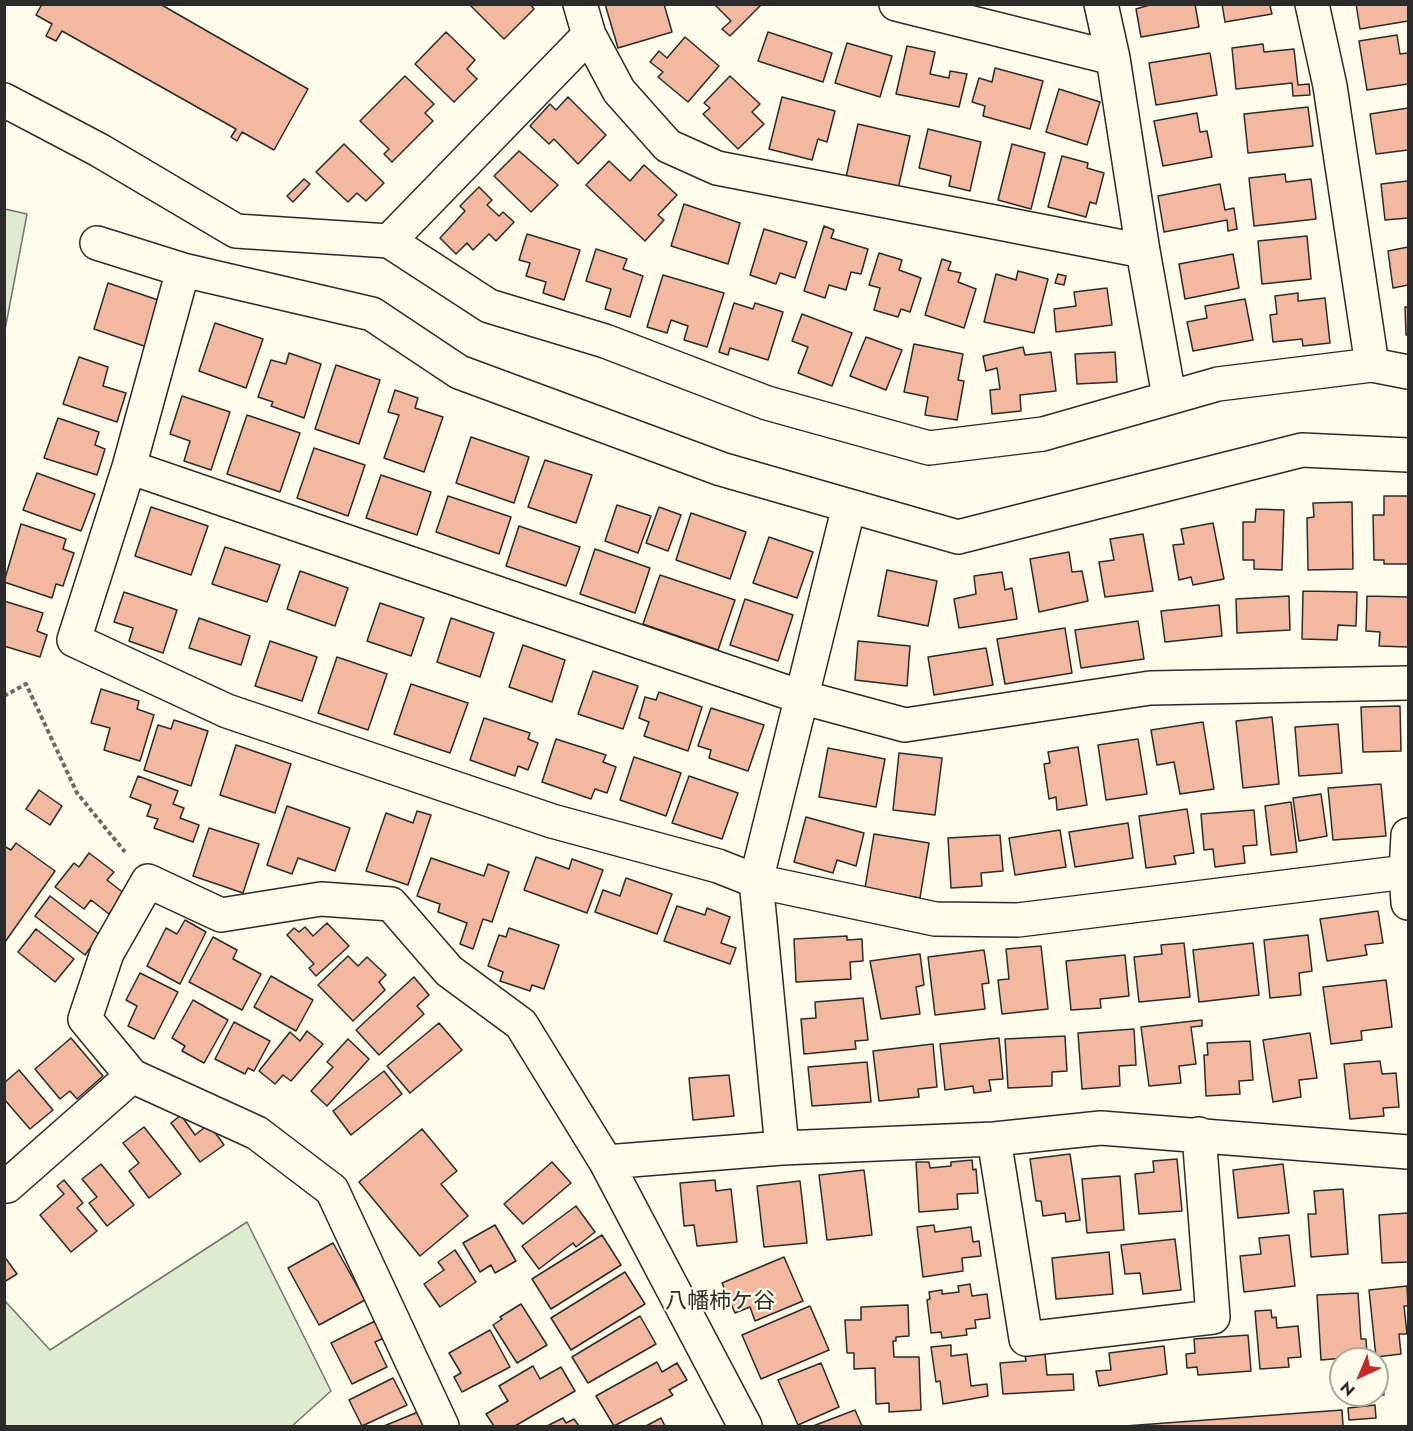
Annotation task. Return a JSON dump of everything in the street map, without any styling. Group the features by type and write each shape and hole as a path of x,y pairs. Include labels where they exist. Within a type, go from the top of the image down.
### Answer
{"street":[{"path":"896,4 1113,58"},
{"path":"1101,4 1113,58 1143,251 1169,396"},
{"path":"1312,4 1330,86 1372,365"},
{"path":"389,241 584,20 619,91 668,146 717,168 1143,251"},
{"path":"4,100 99,150 236,231 389,241 489,306 604,341 766,403 930,448 1044,434 1169,396 1218,384 1372,365 1408,372"},
{"path":"97,243 183,270 372,314 459,372 721,470 958,537 1302,450 1408,455"},
{"path":"183,270 129,467 74,640 227,711 552,821 718,866 756,881 935,919 1018,920 1407,888 1408,835"},
{"path":"129,467 801,697 905,725 1150,688 1408,683"},
{"path":"782,1149 756,881 849,507"},
{"path":"442,1426 332,1190 257,1133 132,1076 85,1019 107,953 148,881 221,915 321,899 391,904 449,972 521,1024 606,1162 745,1426"},
{"path":"7,1186 132,1076"},
{"path":"606,1162 782,1149 994,1138 1101,1128 1408,1152"},
{"path":"994,1138 1026,1339 1213,1317 1198,1134"}],"path":[{"path":"4,696 26,684 77,793 148,881"}],"green space":[{"path":"4,209 27,214 5,330"},
{"path":"247,1222 331,1391 292,1426 5,1426 5,1301 50,1350"}],"building":[{"path":"42,4 160,4 308,89 274,150 242,132 237,141 231,137 236,129 62,31 56,41 46,36 52,24 36,15"},
{"path":"472,4 530,4 534,9 504,39 471,6"},
{"path":"605,4 664,4 672,32 618,48"},
{"path":"714,4 762,4 730,36 722,29 731,21"},
{"path":"1153,4 1195,4 1199,27 1141,37 1136,9"},
{"path":"1222,4 1276,4 1270,6 1272,14 1225,22"},
{"path":"1356,4 1408,4 1408,21 1360,29"},
{"path":"446,32 475,60 467,69 477,79 454,102 415,64"},
{"path":"768,32 832,53 823,82 758,61"},
{"path":"1397,35 1400,54 1408,53 1408,84 1367,90 1359,41"},
{"path":"685,37 719,66 688,102 658,77 663,72 650,62 659,51 667,58"},
{"path":"847,43 892,56 880,97 835,83"},
{"path":"1263,44 1264,52 1294,49 1298,85 1309,84 1310,95 1293,96 1292,83 1236,89 1232,48"},
{"path":"907,46 935,52 930,74 949,78 950,71 967,74 959,107 896,94"},
{"path":"1210,53 1217,95 1156,105 1149,63"},
{"path":"995,68 1043,81 1030,129 983,116 985,106 972,102 979,78 992,82"},
{"path":"405,76 434,104 425,113 433,121 392,162 384,154 389,149 360,121"},
{"path":"730,76 760,104 752,112 764,124 738,149 703,114 710,108 704,103"},
{"path":"1059,89 1100,102 1087,145 1046,132"},
{"path":"568,97 606,135 578,164 554,139 549,144 530,126 550,104 556,110"},
{"path":"782,97 835,111 827,142 818,139 812,160 769,149"},
{"path":"1308,107 1313,146 1248,153 1244,114"},
{"path":"1408,108 1408,150 1376,154 1370,114"},
{"path":"1197,113 1200,132 1207,131 1212,157 1163,166 1154,121"},
{"path":"858,124 910,136 898,189 846,177"},
{"path":"928,129 981,142 970,191 949,186 951,176 919,168"},
{"path":"344,144 384,183 366,201 357,193 348,202 316,172"},
{"path":"1012,144 1045,153 1031,209 998,200"},
{"path":"519,151 558,185 531,212 494,176"},
{"path":"1062,156 1088,163 1087,168 1104,173 1096,204 1090,202 1086,217 1048,207"},
{"path":"609,161 630,181 644,165 677,195 658,215 664,220 645,241 586,185"},
{"path":"1285,174 1286,182 1311,179 1316,219 1254,226 1249,178"},
{"path":"304,179 310,184 293,202 287,196"},
{"path":"1408,181 1408,218 1385,220 1381,184"},
{"path":"1220,184 1225,210 1234,208 1237,229 1228,231 1227,220 1164,232 1158,196"},
{"path":"479,187 492,200 487,205 499,216 503,212 514,222 496,241 489,234 473,250 467,243 456,254 440,238 465,211 460,206"},
{"path":"684,204 740,223 728,264 671,246"},
{"path":"824,226 834,230 831,238 868,249 861,274 851,272 846,290 829,285 825,298 804,291"},
{"path":"764,229 807,242 795,278 780,273 776,284 750,275"},
{"path":"527,234 580,250 564,300 543,293 546,282 526,276 530,263 519,260"},
{"path":"1307,236 1311,279 1262,284 1258,241"},
{"path":"1408,247 1408,285 1393,288 1388,251"},
{"path":"596,249 627,259 623,269 643,276 630,317 605,309 611,289 586,281"},
{"path":"879,253 902,260 899,270 921,278 910,312 901,309 898,317 874,310 880,288 869,285"},
{"path":"1233,254 1239,288 1185,299 1179,264"},
{"path":"942,259 951,262 948,270 961,273 958,282 976,289 964,328 925,315"},
{"path":"1018,271 1048,279 1034,333 984,322 996,274 1016,280"},
{"path":"1058,274 1066,276 1064,285 1055,283"},
{"path":"663,275 724,293 707,347 684,340 688,326 671,320 667,333 647,327"},
{"path":"108,283 161,301 147,347 94,329"},
{"path":"1107,288 1112,325 1056,332 1054,309 1076,306 1074,292"},
{"path":"1298,293 1298,301 1325,298 1330,343 1303,346 1302,339 1273,342 1270,315 1277,314 1275,296"},
{"path":"1245,299 1253,340 1193,351 1187,322 1207,318 1205,306"},
{"path":"734,303 753,309 755,303 783,312 768,360 730,348 728,355 719,352"},
{"path":"1405,307 1408,307 1408,335 1406,335"},
{"path":"802,314 852,333 832,386 798,373 808,347 792,341"},
{"path":"215,323 263,339 246,388 199,371"},
{"path":"866,337 902,350 886,390 850,376"},
{"path":"914,344 963,354 958,380 964,381 957,420 925,415 928,397 904,392"},
{"path":"1023,347 1025,355 1051,352 1056,391 1020,395 1021,411 992,414 990,390 1000,389 997,368 986,371 983,356"},
{"path":"1115,352 1117,382 1077,384 1075,354"},
{"path":"289,353 321,364 304,418 271,406 273,402 258,397 271,360 286,364"},
{"path":"79,357 108,367 103,386 126,393 117,422 63,404"},
{"path":"336,365 380,380 359,444 315,429"},
{"path":"395,390 418,398 415,408 443,417 424,472 384,458 399,415 388,412"},
{"path":"182,396 230,412 211,470 184,461 190,441 170,434"},
{"path":"247,415 300,433 280,492 227,474"},
{"path":"58,418 99,432 95,445 105,449 97,475 44,458"},
{"path":"471,437 529,457 514,503 456,483"},
{"path":"314,448 365,465 348,516 297,498"},
{"path":"545,460 592,475 576,523 528,507"},
{"path":"37,473 95,494 81,531 23,510"},
{"path":"381,475 431,492 417,535 366,518"},
{"path":"448,496 511,517 499,554 436,532"},
{"path":"1384,496 1408,496 1408,564 1384,564 1384,560 1374,560 1373,515 1384,515"},
{"path":"1352,502 1353,569 1308,570 1307,518 1314,517 1313,503"},
{"path":"617,505 651,516 638,553 605,541"},
{"path":"151,507 208,526 191,575 135,556"},
{"path":"659,507 681,515 668,551 646,543"},
{"path":"1256,509 1284,510 1282,570 1254,569 1254,560 1243,560 1243,522 1255,522"},
{"path":"691,513 746,532 730,579 676,560"},
{"path":"1213,523 1224,579 1193,585 1191,577 1179,580 1173,545 1184,544 1181,529"},
{"path":"21,524 66,539 63,549 74,553 63,586 56,584 52,598 4,582"},
{"path":"519,526 580,547 566,586 506,566"},
{"path":"1143,534 1153,591 1105,597 1099,562 1114,560 1110,539"},
{"path":"769,537 813,552 797,598 753,583"},
{"path":"225,547 280,565 267,602 212,584"},
{"path":"595,549 650,568 635,613 580,594"},
{"path":"1069,552 1072,572 1082,571 1088,601 1039,612 1030,559"},
{"path":"887,570 937,581 928,626 878,616"},
{"path":"300,571 348,588 335,626 287,609"},
{"path":"1002,572 1005,590 1012,588 1017,619 959,628 954,599 976,594 974,576"},
{"path":"660,575 735,600 718,650 643,624"},
{"path":"1303,591 1357,592 1356,626 1338,625 1337,640 1302,639"},
{"path":"124,592 177,610 163,653 129,641 133,628 114,622"},
{"path":"1289,596 1290,630 1237,633 1236,599"},
{"path":"1367,596 1408,597 1408,647 1379,646 1380,632 1366,631"},
{"path":"745,599 793,615 778,661 730,645"},
{"path":"4,601 43,613 37,631 47,635 40,657 4,646"},
{"path":"380,603 424,618 411,656 367,641"},
{"path":"1219,605 1222,636 1165,642 1161,611"},
{"path":"199,618 250,636 241,665 189,648"},
{"path":"451,618 494,633 480,677 437,662"},
{"path":"1138,621 1144,659 1081,668 1075,630"},
{"path":"1065,628 1072,673 1005,684 997,639"},
{"path":"270,641 317,657 302,701 255,686"},
{"path":"858,641 910,646 907,686 855,680"},
{"path":"523,645 565,660 552,702 509,687"},
{"path":"986,648 993,685 934,695 928,657"},
{"path":"337,657 387,674 368,730 318,713"},
{"path":"593,671 638,686 623,729 578,714"},
{"path":"411,684 468,703 450,753 394,734"},
{"path":"101,689 139,701 137,709 154,715 140,761 104,750 110,728 91,723"},
{"path":"659,692 702,707 688,751 644,736 649,722 639,718 645,697 656,700"},
{"path":"1400,706 1401,751 1363,752 1361,707"},
{"path":"711,708 764,725 748,771 709,758 711,750 698,746"},
{"path":"1272,717 1279,784 1243,788 1236,721"},
{"path":"484,718 530,733 528,739 538,743 528,770 518,766 515,776 470,760"},
{"path":"174,720 208,731 191,786 144,770 158,725 171,729"},
{"path":"1203,722 1214,789 1180,794 1174,762 1157,765 1151,730"},
{"path":"1338,724 1342,773 1299,776 1295,727"},
{"path":"556,739 606,755 603,762 616,767 607,793 595,789 591,799 542,782"},
{"path":"1138,739 1147,794 1106,800 1098,745"},
{"path":"236,745 291,764 275,813 220,795"},
{"path":"1078,747 1087,805 1057,810 1056,797 1049,799 1044,764 1050,763 1048,752"},
{"path":"828,748 885,759 876,807 819,797"},
{"path":"899,753 942,758 935,815 893,810"},
{"path":"634,757 681,773 666,816 620,800"},
{"path":"138,776 178,791 173,804 184,808 180,818 199,825 193,842 154,828 158,819 147,816 151,805 130,797"},
{"path":"689,776 738,793 722,839 672,823"},
{"path":"1381,784 1386,836 1333,840 1328,788"},
{"path":"39,790 62,806 50,825 26,809"},
{"path":"1321,794 1327,836 1299,841 1293,798"},
{"path":"1291,802 1297,852 1271,855 1265,806"},
{"path":"287,806 350,828 335,871 298,858 292,874 267,865"},
{"path":"1187,809 1194,853 1174,856 1176,864 1146,868 1139,816"},
{"path":"1254,810 1257,845 1243,846 1245,863 1215,867 1213,849 1204,850 1201,814"},
{"path":"417,811 431,815 408,885 366,871 386,813 413,823"},
{"path":"806,817 864,833 856,866 837,860 833,873 794,862"},
{"path":"1128,823 1133,858 1075,867 1069,832"},
{"path":"209,828 259,844 243,893 193,876"},
{"path":"1060,830 1066,867 1015,875 1009,838"},
{"path":"874,834 929,843 920,898 865,888"},
{"path":"1000,835 1003,871 981,873 982,886 951,888 948,838"},
{"path":"16,843 55,871 5,942 4,846 11,850"},
{"path":"89,853 114,872 107,880 125,894 109,914 91,900 84,909 55,887 74,863 79,867"},
{"path":"536,857 569,869 572,859 603,870 587,913 524,890"},
{"path":"431,858 484,876 488,864 509,872 492,922 483,919 473,949 460,944 467,923 438,912 440,904 417,896"},
{"path":"626,878 672,894 657,934 595,912 603,890 620,896"},
{"path":"50,896 100,935 85,955 35,916"},
{"path":"677,906 705,915 707,908 730,917 721,943 736,948 730,964 664,941"},
{"path":"1378,911 1383,943 1365,945 1367,955 1327,961 1320,919"},
{"path":"185,920 206,932 180,984 147,966 166,928 177,934"},
{"path":"327,923 349,946 316,976 309,968 314,964 287,935 294,928 299,932 305,927 313,936"},
{"path":"509,928 559,945 544,989 532,985 530,991 500,981 503,972 488,966 499,935 506,937"},
{"path":"36,929 74,959 55,982 18,952"},
{"path":"1308,935 1312,971 1299,973 1301,995 1270,998 1264,940"},
{"path":"847,936 847,940 862,939 863,961 850,962 851,979 796,982 794,939"},
{"path":"213,937 237,950 233,959 261,974 242,1010 189,982"},
{"path":"1184,943 1190,997 1139,1002 1134,957 1162,954 1161,945"},
{"path":"1253,943 1259,995 1199,1002 1193,950"},
{"path":"1041,946 1048,1009 1002,1014 998,980 1009,979 1006,949"},
{"path":"984,950 989,983 982,984 985,1009 935,1015 928,957"},
{"path":"920,954 924,985 916,987 920,1014 881,1019 870,961"},
{"path":"1125,955 1129,996 1100,999 1101,1008 1071,1010 1066,961"},
{"path":"348,956 358,966 367,957 386,975 379,982 385,990 353,1021 318,985"},
{"path":"140,973 178,992 154,1039 128,1026 137,1006 126,1000"},
{"path":"271,976 313,1000 296,1031 254,1007"},
{"path":"414,977 429,995 417,1006 424,1014 379,1055 356,1030"},
{"path":"1386,980 1392,1027 1361,1031 1362,1040 1331,1044 1323,987"},
{"path":"863,998 868,1040 855,1041 856,1049 804,1054 801,1019 816,1018 815,1002"},
{"path":"193,1000 228,1020 204,1063 182,1051 185,1046 172,1038"},
{"path":"1202,1020 1202,1026 1191,1027 1196,1064 1179,1066 1181,1083 1149,1086 1141,1027"},
{"path":"234,1022 270,1041 254,1071 248,1068 245,1074 215,1059"},
{"path":"439,1023 462,1050 410,1093 387,1066"},
{"path":"1134,1029 1136,1065 1119,1066 1120,1086 1082,1089 1078,1033"},
{"path":"307,1031 323,1044 291,1081 283,1075 275,1084 259,1071 290,1032 300,1041"},
{"path":"1310,1033 1317,1078 1299,1080 1301,1097 1273,1102 1263,1040"},
{"path":"1065,1036 1067,1071 1052,1072 1052,1086 1008,1088 1005,1039"},
{"path":"71,1038 103,1076 77,1099 70,1091 60,1099 35,1069"},
{"path":"999,1038 1003,1079 989,1080 991,1091 974,1093 973,1086 945,1090 940,1044"},
{"path":"348,1039 369,1059 327,1106 311,1091 333,1067 327,1062"},
{"path":"1250,1041 1253,1080 1239,1081 1240,1094 1206,1096 1204,1055 1208,1055 1207,1043"},
{"path":"933,1044 937,1087 918,1089 919,1097 879,1101 873,1051"},
{"path":"1380,1061 1382,1074 1396,1073 1399,1107 1383,1108 1384,1116 1350,1119 1344,1064"},
{"path":"867,1062 871,1102 812,1106 808,1067"},
{"path":"19,1070 53,1110 30,1129 4,1099 4,1083"},
{"path":"384,1071 402,1094 351,1135 333,1111"},
{"path":"729,1075 734,1116 693,1120 689,1078"},
{"path":"181,1115 195,1135 209,1124 224,1145 200,1162 171,1123"},
{"path":"144,1127 181,1174 149,1198 129,1171 139,1163 123,1143"},
{"path":"422,1129 457,1171 441,1184 468,1216 420,1256 359,1182"},
{"path":"1070,1154 1080,1220 1066,1222 1065,1213 1043,1216 1041,1201 1036,1201 1030,1159"},
{"path":"1177,1159 1182,1211 1139,1214 1135,1174 1154,1172 1153,1161"},
{"path":"972,1160 973,1170 976,1169 978,1193 957,1194 958,1209 919,1212 916,1162 929,1162 930,1168 951,1166 951,1162"},
{"path":"552,1162 571,1183 523,1224 504,1204"},
{"path":"101,1164 134,1205 107,1226 89,1203 97,1197 82,1179"},
{"path":"1283,1164 1289,1213 1238,1218 1233,1170"},
{"path":"864,1170 872,1235 827,1240 819,1175"},
{"path":"1120,1176 1124,1230 1087,1233 1082,1179"},
{"path":"64,1180 83,1203 77,1208 97,1231 71,1252 40,1215 64,1194 57,1186"},
{"path":"715,1180 716,1191 731,1189 737,1242 697,1246 694,1225 684,1226 680,1183"},
{"path":"800,1181 807,1243 764,1247 757,1186"},
{"path":"1343,1189 1348,1254 1311,1257 1308,1214 1316,1214 1314,1191"},
{"path":"576,1206 595,1232 576,1247 573,1243 539,1269 522,1246"},
{"path":"1408,1213 1408,1262 1382,1263 1379,1215"},
{"path":"495,1225 516,1261 495,1273 491,1265 480,1272 463,1243"},
{"path":"934,1225 935,1232 971,1227 973,1242 979,1241 981,1256 962,1258 963,1271 923,1277 917,1227"},
{"path":"602,1235 621,1265 551,1309 532,1279"},
{"path":"1289,1235 1295,1286 1244,1292 1240,1256 1261,1254 1259,1238"},
{"path":"1175,1239 1181,1290 1143,1294 1140,1273 1125,1274 1121,1245"},
{"path":"333,1243 365,1300 319,1325 288,1268"},
{"path":"455,1250 476,1282 440,1307 424,1284 444,1270 438,1262"},
{"path":"1109,1252 1113,1294 1056,1299 1052,1258"},
{"path":"4,1256 17,1274 4,1282"},
{"path":"784,1257 803,1301 755,1321 750,1307 735,1313 722,1283"},
{"path":"625,1272 645,1304 571,1350 551,1318"},
{"path":"970,1284 972,1296 987,1294 990,1318 975,1320 976,1328 966,1329 967,1335 942,1338 941,1332 931,1333 927,1300 930,1299 929,1292 942,1290 942,1294 959,1292 958,1286"},
{"path":"1407,1286 1408,1306 1404,1306 1407,1334 1399,1334 1401,1354 1389,1355 1389,1347 1375,1347 1369,1290"},
{"path":"1358,1293 1361,1339 1366,1339 1366,1347 1329,1347 1329,1359 1321,1360 1317,1295"},
{"path":"521,1304 547,1345 517,1363 493,1325 502,1319 500,1317"},
{"path":"908,1305 909,1336 896,1337 896,1341 893,1341 894,1357 919,1357 921,1410 889,1412 889,1403 876,1404 875,1368 854,1369 854,1353 847,1353 845,1320 861,1320 861,1307"},
{"path":"810,1306 829,1350 761,1379 742,1335"},
{"path":"1271,1310 1272,1318 1276,1317 1277,1328 1298,1326 1301,1357 1288,1358 1289,1367 1260,1369 1255,1311"},
{"path":"640,1316 656,1344 588,1383 572,1357"},
{"path":"375,1321 384,1338 375,1342 387,1367 352,1384 331,1343"},
{"path":"490,1330 510,1367 462,1392 454,1377 461,1373 449,1353"},
{"path":"1248,1335 1251,1371 1198,1375 1197,1367 1187,1368 1186,1354 1195,1353 1194,1339"},
{"path":"951,1345 951,1356 967,1354 971,1386 987,1384 988,1396 943,1404 940,1381 936,1382 931,1347"},
{"path":"1164,1346 1167,1374 1099,1386 1096,1371 1111,1370 1109,1353"},
{"path":"1045,1354 1047,1375 1073,1374 1074,1390 1003,1394 1000,1363 1026,1361 1025,1355"},
{"path":"657,1362 662,1372 677,1363 687,1380 669,1390 673,1395 614,1426 596,1396"},
{"path":"821,1363 839,1407 798,1425 778,1380"},
{"path":"533,1366 540,1379 561,1367 575,1391 515,1426 494,1426 486,1414 508,1401 499,1386"},
{"path":"393,1378 407,1405 362,1426 349,1400"},
{"path":"1375,1407 1376,1418 1349,1420 1348,1408"},
{"path":"855,1410 862,1426 813,1426"},
{"path":"1342,1410 1343,1426 1125,1426"},
{"path":"418,1412 424,1426 384,1426"},
{"path":"563,1418 566,1423 574,1419 579,1426 547,1426"},
{"path":"661,1418 665,1426 646,1426"}],"district":[{"name":"八幡柿ケ谷","path":"720,1303"}]}
